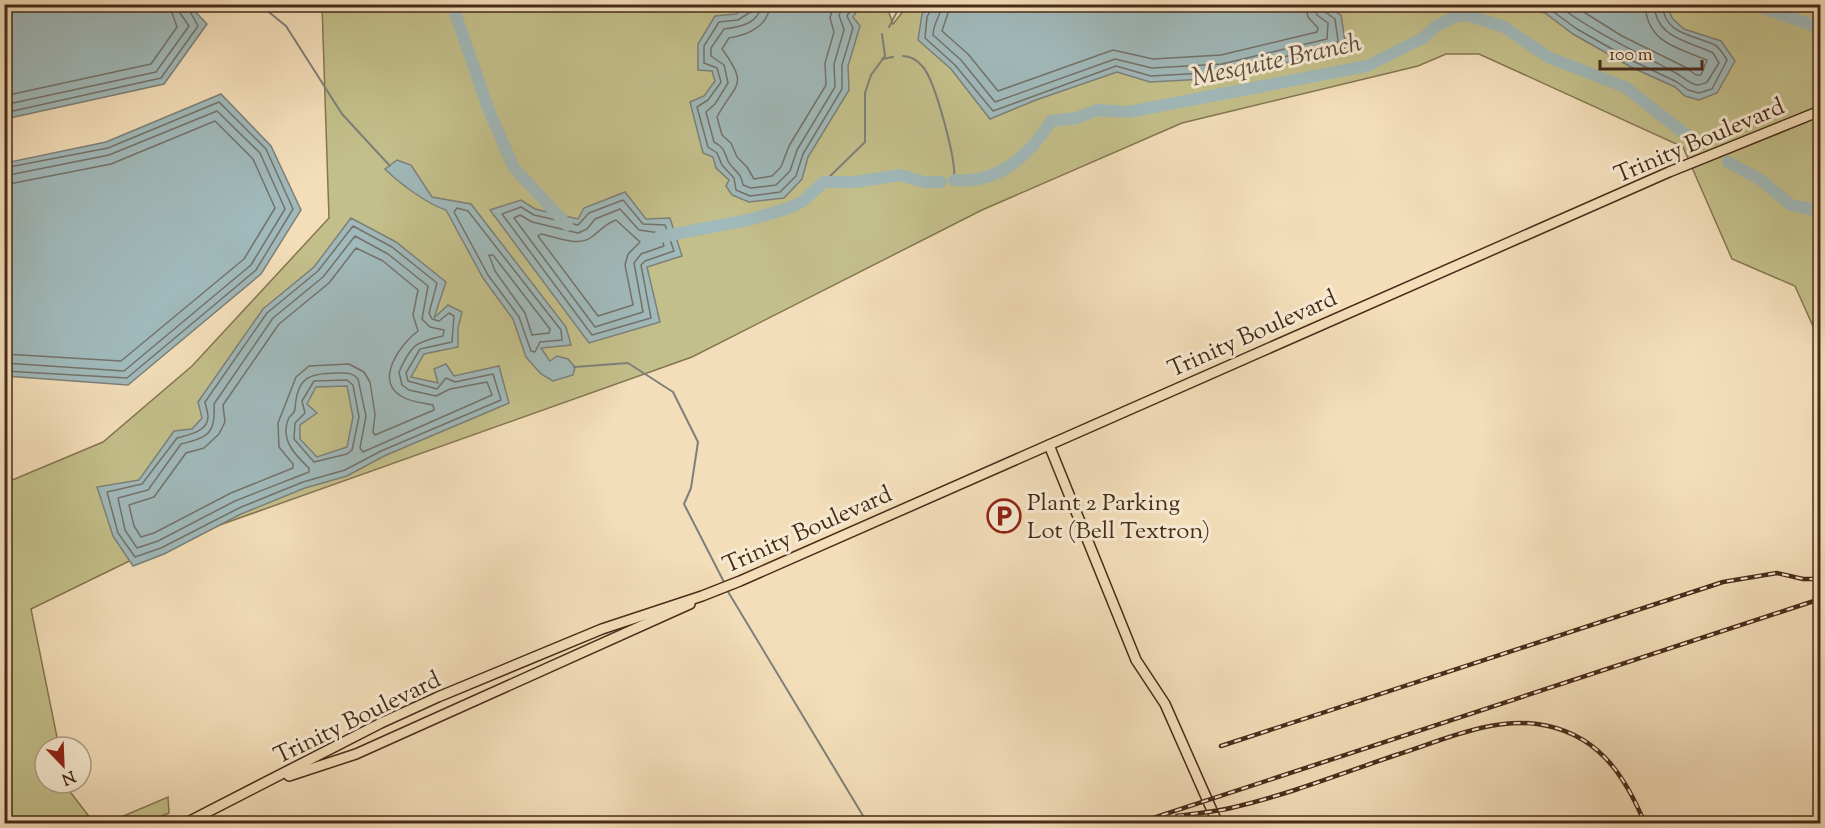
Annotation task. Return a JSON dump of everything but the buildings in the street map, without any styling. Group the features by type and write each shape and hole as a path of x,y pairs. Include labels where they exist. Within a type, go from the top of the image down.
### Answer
{"main road":[{"name":"Trinity Boulevard","path":"184,824 381,723 490,675 602,629 702,596 740,580 1669,172 1821,111"},
{"path":"1049,445 1136,660 1165,704 1218,824"},
{"name":"Trinity Boulevard","path":"264,784 356,754 651,623 702,596"}],"shaded area":[{"path":"886,4 893,24 909,4 1820,5 1820,342 1795,286 1732,259 1683,147 1479,54 1446,54 1418,66 1182,123 982,210 692,357 158,547 31,609 57,735 33,735 33,795 73,795 94,823 5,824 5,483 103,442 192,366 329,218 322,5"},
{"path":"168,797 169,813 145,823 107,823"}],"water":[{"path":"5,4 189,5 207,24 164,84 5,119"},
{"path":"751,5 861,5 853,17 860,26 848,66 849,90 808,157 802,179 784,198 749,202 732,195 726,186 729,180 716,168 713,157 703,153 690,102 704,96 715,81 712,71 698,70 698,44 715,16 736,14"},
{"path":"930,5 1324,5 1341,15 1346,48 1224,78 1150,82 1117,72 1036,100 990,119 951,69 918,40 922,14"},
{"path":"1513,5 1667,5 1672,18 1684,29 1721,41 1735,61 1717,93 1699,100 1685,96 1675,87 1631,67 1573,34 1545,13"},
{"path":"221,94 271,146 301,210 261,274 128,385 5,376 5,163 106,142"},
{"path":"397,160 411,165 432,197 471,204 566,327 571,345 541,348 550,361 557,356 568,359 575,367 573,375 553,381 541,374 526,357 513,319 483,278 446,210 430,203 385,169"},
{"path":"625,192 646,219 670,218 682,256 647,267 660,322 589,343 490,210 521,200 535,209 578,219 584,208"},
{"path":"351,218 396,242 446,282 434,318 448,305 462,312 458,328 458,347 424,354 411,377 438,383 434,369 446,364 454,376 499,366 509,403 384,456 347,476 305,488 241,514 164,554 133,566 113,536 97,487 139,480 174,431 192,429 202,418 198,402 263,309 314,267","holes":["347,386 353,417 347,447 317,457 300,439 300,425 317,413 307,404 316,387"]}],"waterway":[{"path":"259,4 286,26 342,114 390,166"},
{"name":"Mesquite Branch","path":"452,4 488,108 514,168 567,225"},
{"path":"889,27 901,4"},
{"path":"1752,4 1820,28"},
{"name":"Mesquite Branch","path":"954,180 985,177 1011,165 1033,146 1051,121 1077,118 1097,110 1128,112 1367,66 1423,38 1435,27 1454,17 1467,15 1504,27 1548,57 1625,87 1692,139"},
{"path":"824,182 865,142 865,93 871,75 885,56 882,34"},
{"path":"903,56 917,61 928,75 949,140 954,180"},
{"path":"882,59 893,57"},
{"name":"Mesquite Branch","path":"1728,162 1761,180 1791,205 1820,211"},
{"name":"Mesquite Branch","path":"659,237 748,220 786,209 802,202 824,182 855,182 900,175 924,182 941,182"},
{"path":"574,367 628,363 673,392 698,442 691,488 684,504 725,584"},
{"path":"727,590 868,824"}],"railway":[{"path":"1221,746 1723,582 1777,573 1803,579 1820,579"},
{"path":"1135,824 1820,599"},
{"path":"1177,816 1256,802 1465,732 1483,727 1519,723 1558,729 1592,746 1605,758 1628,788 1645,824"}],"place":[{"name":"Plant 2 Parking Lot (Bell Textron)","path":"1004,516"}]}
